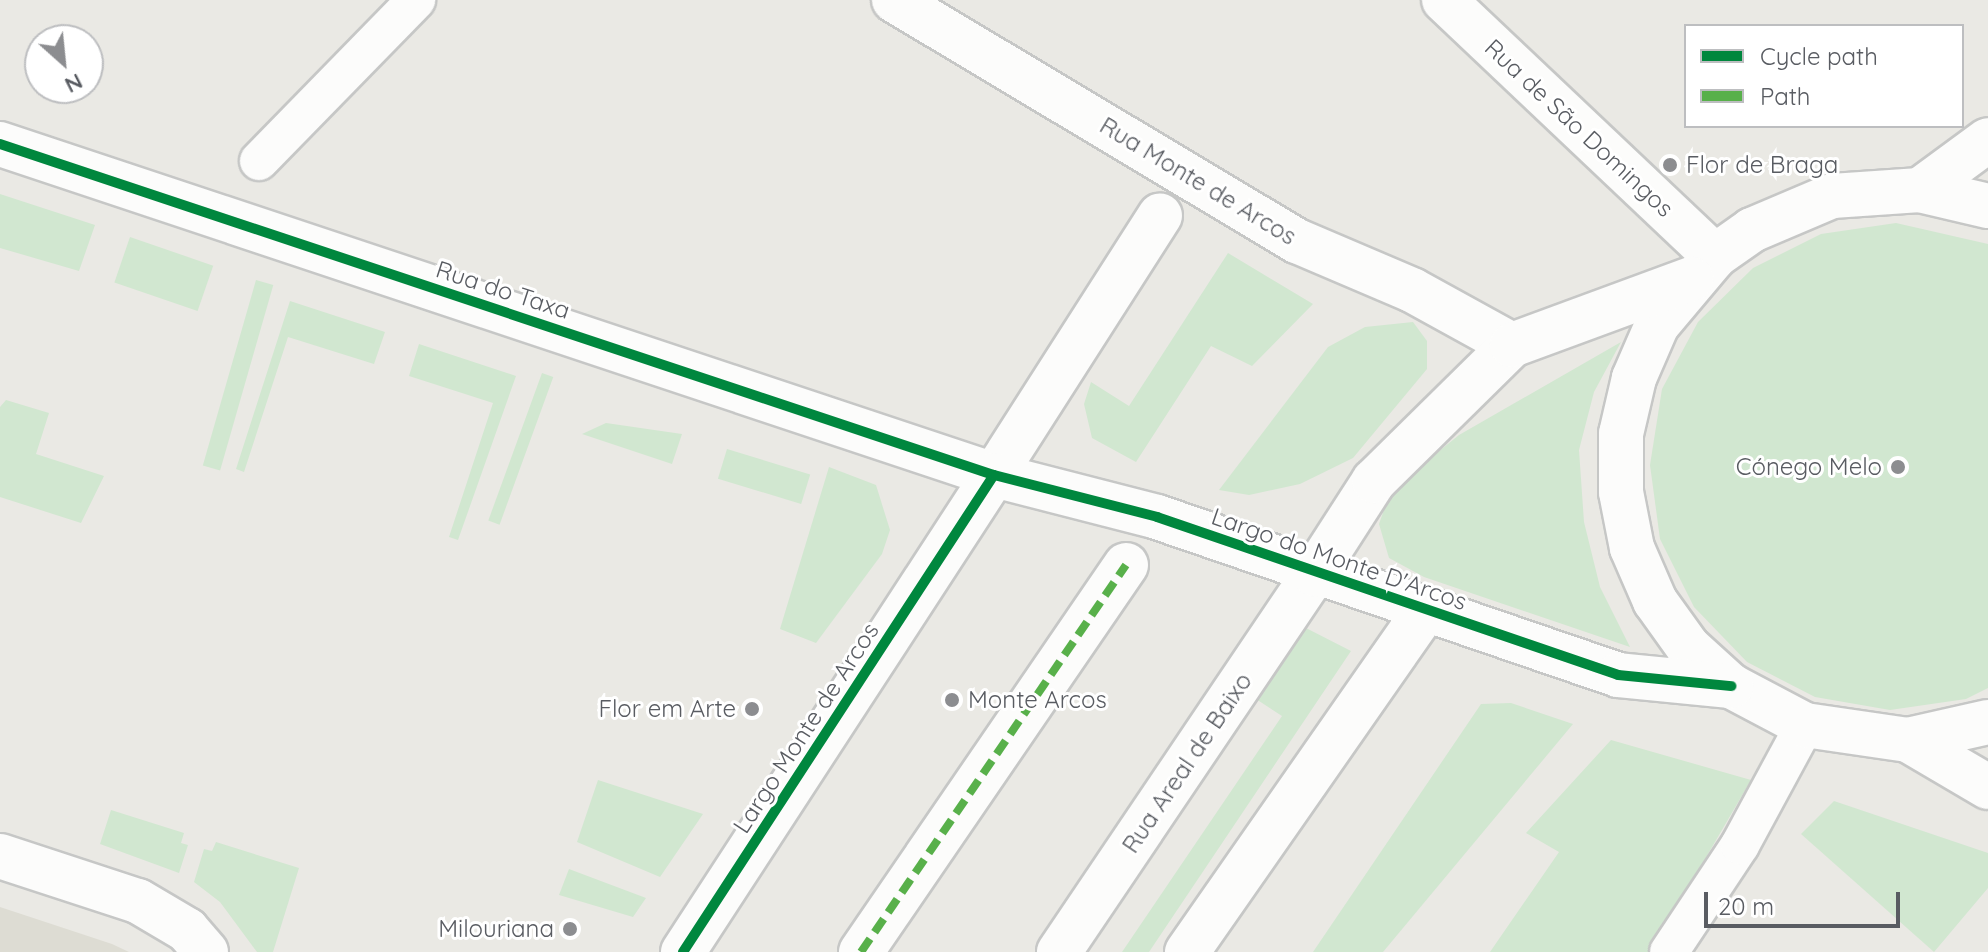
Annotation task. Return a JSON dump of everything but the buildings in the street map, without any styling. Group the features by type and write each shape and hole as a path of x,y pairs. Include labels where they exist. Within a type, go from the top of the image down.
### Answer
{"street":[{"name":"Rua Monte de Arcos","path":"894,0 1297,241 1412,290 1512,345"},
{"name":"Rua de São Domingos","path":"1444,0 1703,267"},
{"path":"1920,190 1988,140"},
{"name":"Rua do Taxa","path":"0,144 994,475"},
{"path":"1512,345 1703,267 1791,210 1832,196 1920,190 1988,206"},
{"path":"994,475 1160,215"},
{"path":"1703,267 1657,325 1634,378 1621,434 1621,492 1632,548 1655,601 1688,647 1731,686 1805,725 1908,740 1988,722"},
{"name":"Rua Areal de Baixo","path":"1059,952 1374,481 1512,345"},
{"name":"Largo Monte de Arcos","path":"683,952 994,475"},
{"name":"Largo do Monte D'Arcos","path":"994,475 1157,517 1314,574 1618,675 1731,686"},
{"path":"861,952 1126,565"},
{"path":"1187,952 1425,611"},
{"path":"1908,740 1988,787"},
{"path":"0,856 138,901 187,930 206,952"}],"lane":[{"path":"259,161 416,0"},
{"path":"1669,952 1740,845 1805,725"}],"shaded area":[{"path":"0,907 112,944 129,952 0,952"}],"green space":[{"path":"0,194 95,225 79,271 0,248"},
{"path":"1896,223 1988,244 1988,688 1966,699 1890,710 1815,697 1747,662 1694,607 1660,539 1650,465 1662,389 1698,322 1753,268 1821,234"},
{"path":"130,237 213,266 198,311 114,282"},
{"path":"1228,253 1313,304 1252,366 1211,346 1136,462 1092,438 1084,404 1091,382 1129,406"},
{"path":"256,280 273,285 220,470 203,466"},
{"path":"290,301 385,332 374,364 288,337 244,472 236,469"},
{"path":"1413,322 1427,341 1427,369 1353,458 1300,484 1249,495 1219,490 1328,347 1365,327"},
{"path":"1621,342 1594,392 1579,450 1584,522 1600,587 1630,647 1424,577 1389,558 1379,524 1391,490 1459,435"},
{"path":"419,344 516,376 458,540 449,537 493,403 409,376"},
{"path":"542,373 553,377 500,525 488,521"},
{"path":"6,400 49,413 36,454 104,476 81,523 0,497 0,407"},
{"path":"606,423 682,434 672,464 582,434"},
{"path":"727,449 810,474 801,504 718,479"},
{"path":"829,467 876,485 890,530 882,554 816,643 780,629"},
{"path":"1304,627 1351,651 1149,952 1122,952 1282,716 1256,699"},
{"path":"1511,703 1573,724 1383,952 1313,952 1481,704"},
{"path":"1611,740 1751,780 1651,952 1490,952 1559,852 1526,833"},
{"path":"598,780 703,814 660,877 577,842"},
{"path":"1834,801 1988,853 1988,888 1934,952 1801,834"},
{"path":"111,810 184,833 181,843 188,845 179,873 100,844"},
{"path":"216,842 299,868 273,952 257,952 220,902 194,882 204,849 212,851"},
{"path":"569,869 646,898 633,917 559,895"}],"marked path":[{"path":"861,952 1126,565"}],"cycle path":[{"path":"0,144 994,475"},
{"path":"683,952 994,475 1157,517 1618,675 1731,686"}],"place":[{"name":"Flor de Braga","path":"1670,165"},
{"name":"Cónego Melo","path":"1898,467"},
{"name":"Monte Arcos","path":"952,700"},
{"name":"Flor em Arte","path":"752,709"},
{"name":"Milouriana","path":"570,929"}]}
